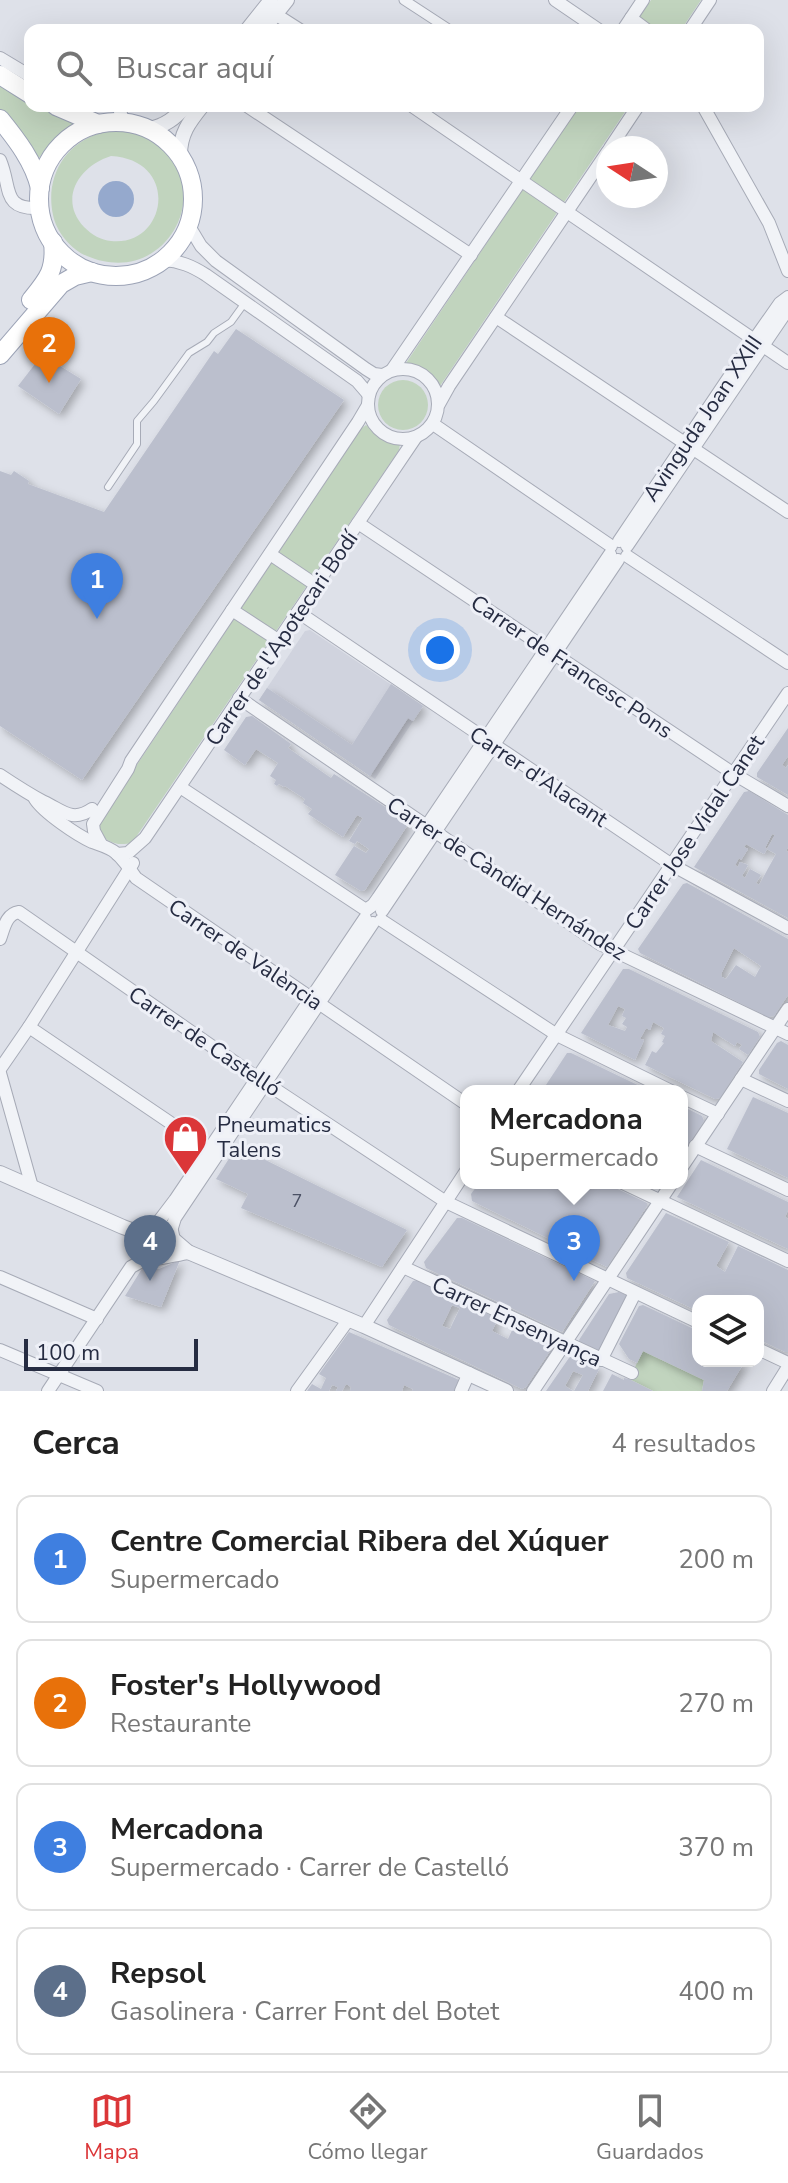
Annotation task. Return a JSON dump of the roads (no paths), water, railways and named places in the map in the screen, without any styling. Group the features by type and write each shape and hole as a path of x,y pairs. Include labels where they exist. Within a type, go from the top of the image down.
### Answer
{"main road":[{"path":"0,75 24,90"},
{"path":"70,112 98,124"},
{"path":"0,119 37,173 44,225 63,255 76,265 110,276 147,270 178,245 189,226 193,208 193,189 180,155 149,129 121,114 74,135 54,154 40,188"},
{"path":"4,346 52,271 55,261 53,242"},
{"path":"4,346 61,284 75,276 92,272"}],"street":[{"path":"254,24 273,7 287,0"},
{"path":"404,0 441,24"},
{"path":"555,0 590,24"},
{"path":"627,24 643,0"},
{"path":"694,24 710,0"},
{"path":"273,7 293,24"},
{"path":"631,18 639,24"},
{"path":"0,58 24,72"},
{"path":"149,129 171,121 180,112"},
{"path":"180,155 183,131 197,112"},
{"path":"256,112 471,255"},
{"path":"421,112 788,363"},
{"path":"101,844 93,824 131,761 358,422 372,388 387,373 471,255 568,112"},
{"path":"618,136 634,112"},
{"path":"706,112 769,223 788,271"},
{"path":"0,160 16,205 25,209 40,208"},
{"path":"163,260 193,266 357,381 368,400 375,426 384,434 394,438 416,437 433,424 439,404 596,168"},
{"path":"189,226 201,246 216,261 366,369 374,374 414,370 424,376 432,383 439,404"},
{"name":"Avinguda Joan XXIII","path":"759,343 780,303 788,297"},
{"name":"Avinguda Joan XXIII","path":"173,1236 175,1218 261,1080 688,446 759,343 788,309"},
{"path":"496,317 788,512"},
{"path":"433,424 788,663"},
{"name":"Carrer de l'Apotecari Bodí","path":"117,854 128,853 145,838 416,437"},
{"name":"Carrer de Francesc Pons","path":"358,523 734,774 788,806"},
{"path":"270,554 316,585"},
{"path":"232,610 278,640"},
{"name":"Carrer d'Alacant","path":"298,612 672,865 788,928"},
{"name":"Carrer Jose Vidal Canet","path":"522,1085 788,693"},
{"name":"Carrer de Càndid Hernández","path":"239,698 613,951 788,1034"},
{"path":"84,837 82,830 88,811 119,769 131,761"},
{"path":"0,775 64,814 88,811"},
{"path":"180,787 557,1035 659,1085"},
{"name":"Carrer de València","path":"35,799 40,807 84,837 117,854 134,876 460,1100"},
{"name":"Carrer de l'Apotecari Bodí","path":"0,1071 145,843 145,838"},
{"name":"Carrer de Castelló","path":"7,915 19,912 261,1080 446,1202 692,1319"},
{"path":"0,939 7,915"},
{"path":"688,1157 788,1009"},
{"path":"29,1027 212,1160"},
{"path":"0,1071 32,1187"},
{"path":"741,1079 788,1101"},
{"path":"688,1100 718,1114"},
{"path":"695,1146 788,1190"},
{"name":"Avinguda Joan XXIII","path":"146,1240 212,1160"},
{"path":"0,1173 123,1227 146,1240 159,1258 188,1252"},
{"path":"364,1326 460,1180"},
{"path":"635,1189 788,1261"},
{"path":"533,1391 668,1189"},
{"path":"48,1391 146,1240 163,1225 188,1252 349,1319 506,1391"},
{"path":"167,1255 173,1248 173,1236"},
{"name":"Carrer Ensenyança","path":"403,1267 632,1373"},
{"path":"0,1277 97,1319"},
{"path":"601,1360 635,1293"},
{"path":"297,1391 349,1319"},
{"path":"0,1350 97,1391"},
{"path":"764,1352 788,1365 773,1391"},
{"path":"461,1391 469,1373"}],"lane":[{"path":"108,487 137,444 137,421 189,353 231,322 245,302"},
{"path":"0,364 4,346"}],"water":[{"path":"116,181 129,186 134,199 129,212 116,217 103,212 98,199 103,186"}],"place":[{"name":"Foster's Hollywood","path":"49,383"},
{"name":"Centre Comercial Ribera del Xúquer","path":"97,619"},
{"name":"Pneumatics Talens","path":"186,1176"},
{"name":"Repsol","path":"150,1281"},
{"name":"Mercadona","path":"574,1281"}]}
